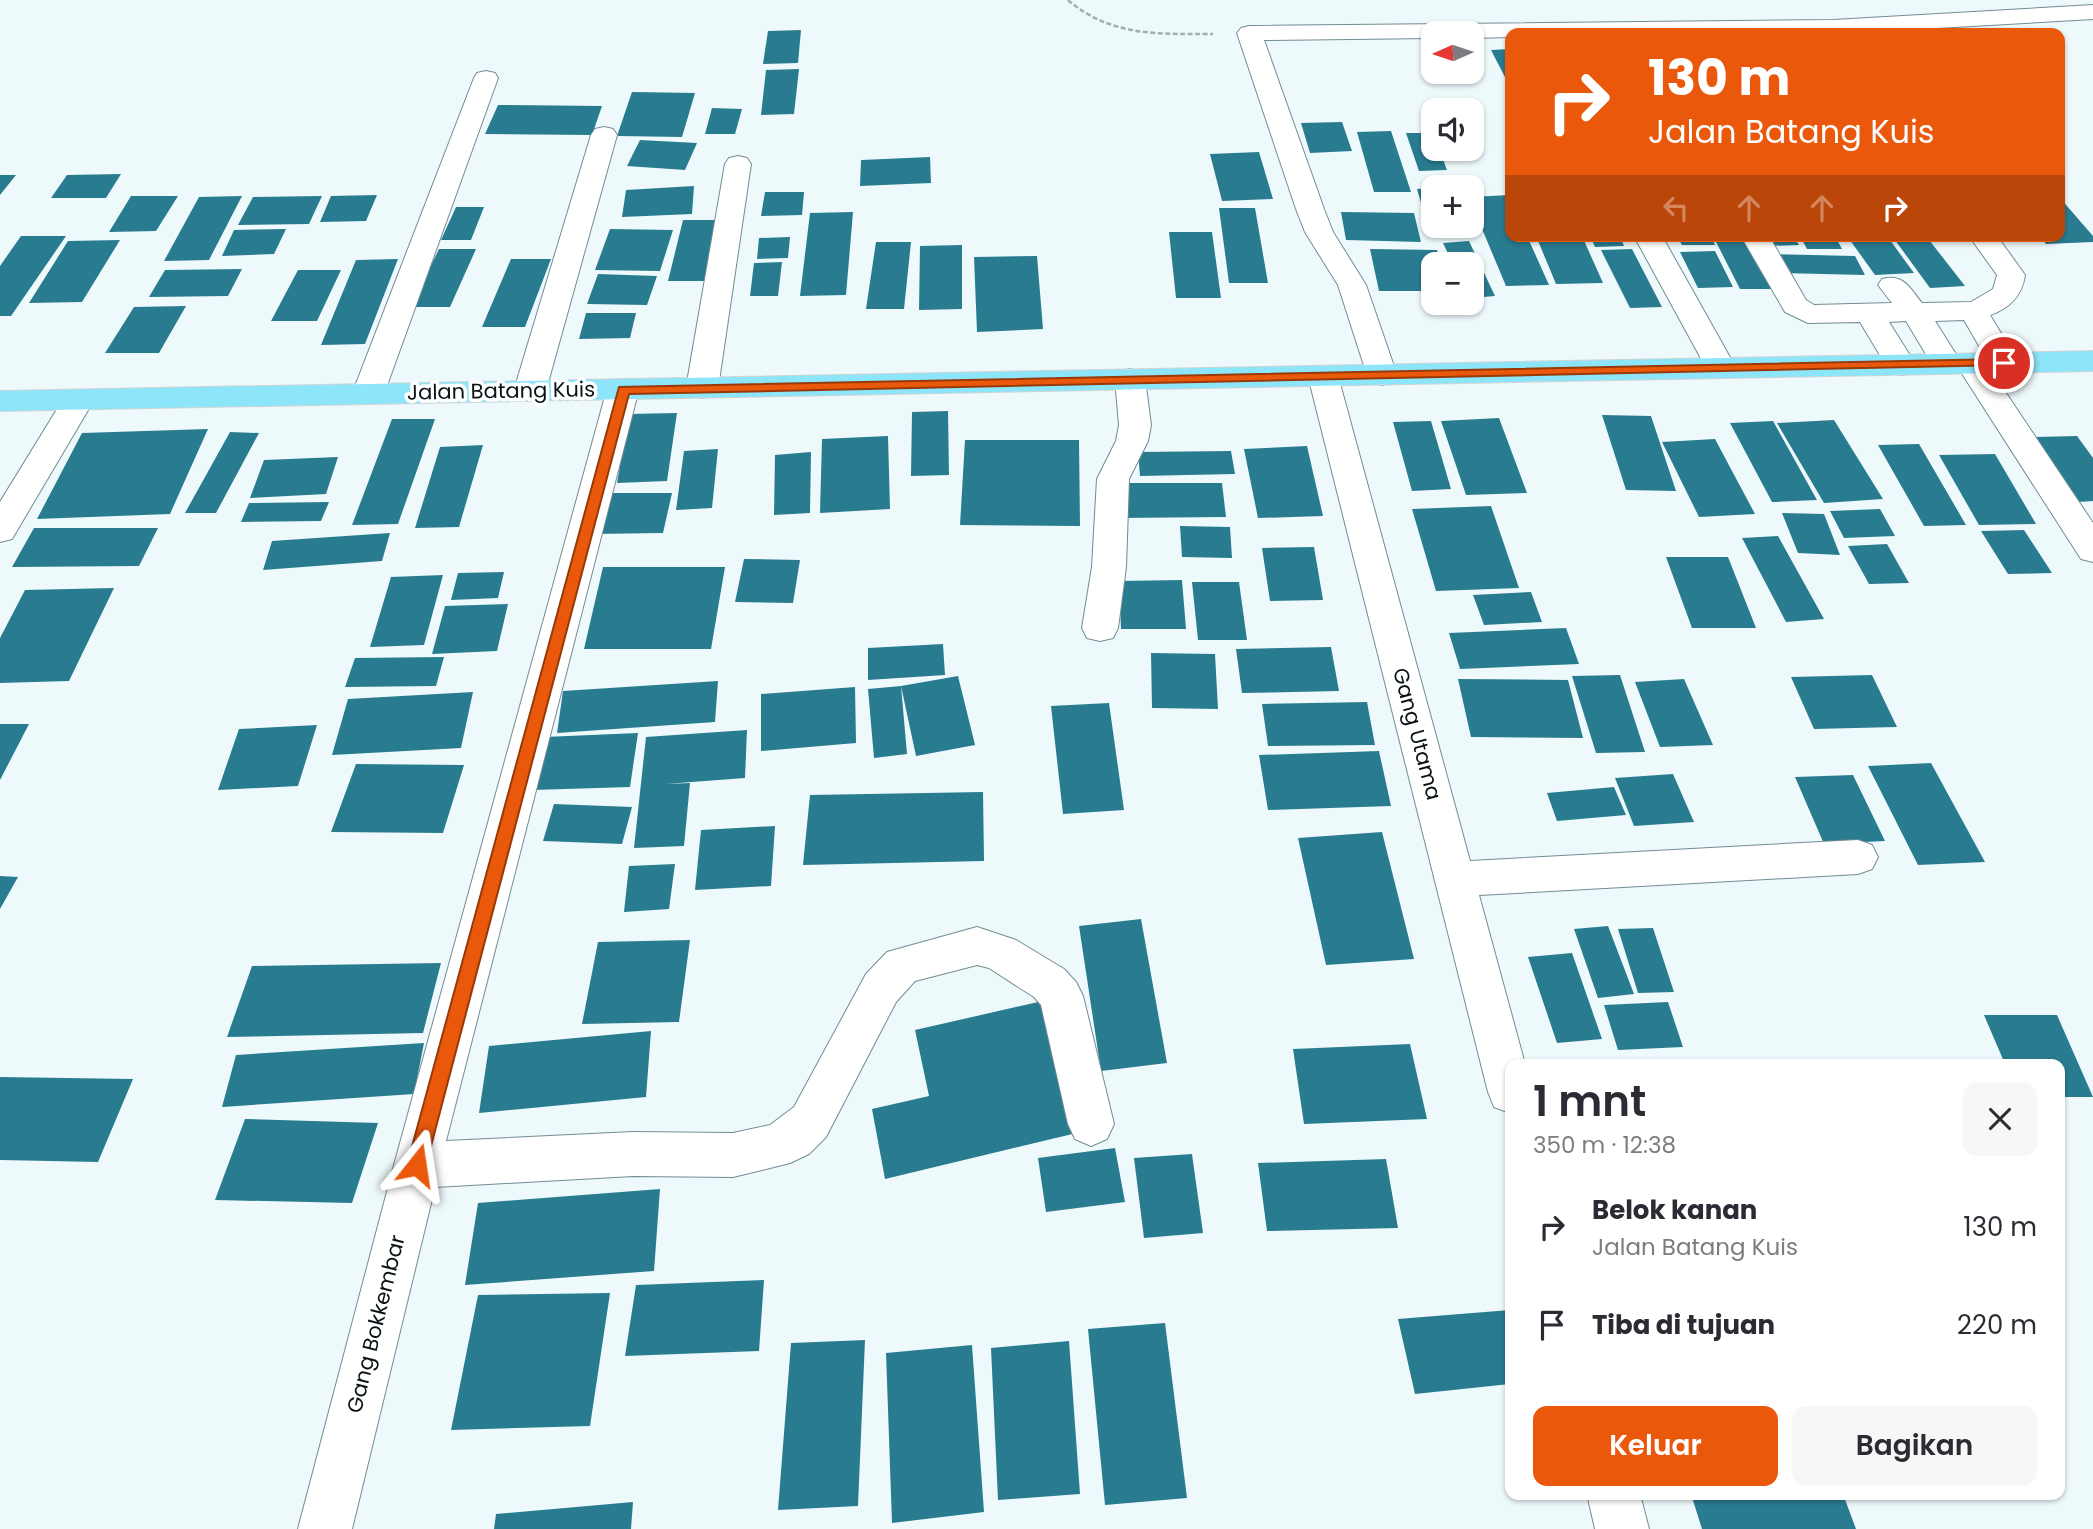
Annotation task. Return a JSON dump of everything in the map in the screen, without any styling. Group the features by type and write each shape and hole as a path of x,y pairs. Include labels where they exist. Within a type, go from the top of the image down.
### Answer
{"main road":[{"name":"Jalan Batang Kuis","path":"0,401 1721,368 1885,339 1937,340 2004,363 2093,361"}],"street":[{"path":"1864,28 2093,12"},
{"path":"1382,375 1352,285 1319,232 1310,209 1249,33 1505,32"},
{"path":"368,394 486,78"},
{"path":"530,390 604,135"},
{"path":"702,388 738,164"},
{"path":"1651,242 1721,368"},
{"path":"1758,242 1795,306 1808,314 1885,339 1937,340 1973,311 1996,304 2010,290 2011,275 1987,242"},
{"path":"1892,285 1937,340 2093,550"},
{"path":"1973,311 2004,363"},
{"name":"Gang Utama","path":"1323,376 1505,1072"},
{"path":"1100,628 1109,567 1112,480 1132,442 1135,425 1130,379"},
{"name":"Gang Bokkembar","path":"325,1529 417,1165 623,390"},
{"path":"0,530 78,400"},
{"path":"1456,879 1858,857"},
{"path":"417,1165 633,1154 733,1155 774,1147 793,1138 810,1122 868,1010 891,973 902,965 922,958 977,946 1001,954 1049,983 1061,996 1091,1124"},
{"path":"1615,1500 1622,1529"}],"path":[{"path":"1068,0 1082,12 1140,34 1249,33"}],"building":[{"path":"801,30 798,63 763,64 768,31"},
{"path":"1505,49 1505,77 1491,50"},
{"path":"799,69 794,114 761,115 766,70"},
{"path":"632,92 695,93 682,137 617,136"},
{"path":"498,105 602,106 592,135 485,134"},
{"path":"712,108 742,109 735,134 705,134"},
{"path":"1342,122 1352,151 1310,153 1301,123"},
{"path":"1391,131 1411,192 1374,192 1357,132"},
{"path":"1406,133 1421,133 1421,161 1444,161 1447,170 1419,171"},
{"path":"640,140 697,143 685,170 627,166"},
{"path":"1259,152 1273,199 1222,201 1210,154"},
{"path":"930,157 931,183 860,186 861,160"},
{"path":"121,174 106,198 51,198 67,175"},
{"path":"0,175 16,175 0,195"},
{"path":"694,186 692,214 622,217 626,190"},
{"path":"765,192 804,192 802,215 761,216"},
{"path":"377,195 366,221 320,222 331,196"},
{"path":"1505,195 1505,242 1530,242 1549,285 1506,286 1484,234 1484,196"},
{"path":"131,196 178,196 156,231 109,232"},
{"path":"242,196 209,260 164,261 199,197"},
{"path":"322,196 309,224 238,225 253,197"},
{"path":"2065,204 2093,236 2093,242 2046,244 2044,242 2065,242"},
{"path":"456,207 484,207 471,240 441,240"},
{"path":"1219,208 1255,208 1268,283 1229,283"},
{"path":"853,212 846,295 800,296 810,213"},
{"path":"1341,212 1414,213 1421,242 1346,240"},
{"path":"683,220 718,220 704,281 668,281"},
{"path":"286,229 274,254 222,256 234,230"},
{"path":"610,229 673,230 660,271 595,270"},
{"path":"1169,232 1212,232 1221,298 1176,298"},
{"path":"21,236 66,236 11,316 0,316 0,266"},
{"path":"790,237 788,258 757,259 759,238"},
{"path":"120,240 82,302 29,303 68,241"},
{"path":"1469,241 1474,252 1447,252 1443,243"},
{"path":"876,242 911,242 904,309 866,309"},
{"path":"1538,242 1585,242 1603,283 1556,284"},
{"path":"1593,242 1622,242 1624,246 1595,247"},
{"path":"1680,242 1714,242 1715,245 1682,245"},
{"path":"1716,242 1749,242 1774,289 1740,289"},
{"path":"1765,242 1797,242 1799,245 1767,246"},
{"path":"1803,242 1838,242 1842,249 1807,249"},
{"path":"1851,242 1891,242 1914,273 1875,275"},
{"path":"1896,242 1931,242 1965,286 1930,288"},
{"path":"962,245 962,309 919,310 920,246"},
{"path":"439,249 476,249 450,307 411,307"},
{"path":"1370,249 1437,250 1421,252 1421,291 1379,291"},
{"path":"1632,249 1662,307 1630,308 1601,250"},
{"path":"1715,251 1733,287 1698,288 1680,252"},
{"path":"1772,254 1855,256 1865,275 1781,273"},
{"path":"1037,256 1043,329 977,332 974,257"},
{"path":"398,259 365,344 321,345 356,260"},
{"path":"511,259 551,259 525,327 482,327"},
{"path":"782,262 778,296 750,296 754,263"},
{"path":"242,269 228,296 149,297 165,270"},
{"path":"298,270 341,270 317,321 271,321"},
{"path":"1484,273 1495,296 1484,297"},
{"path":"598,274 657,276 647,305 587,304"},
{"path":"186,306 159,353 105,353 134,307"},
{"path":"586,313 636,313 630,338 579,339"},
{"path":"948,411 949,475 911,476 912,412"},
{"path":"677,413 667,481 617,483 629,414"},
{"path":"1602,415 1651,416 1676,491 1626,490"},
{"path":"1499,418 1527,493 1466,495 1441,421"},
{"path":"392,419 435,419 398,524 352,525"},
{"path":"1834,420 1883,499 1824,503 1777,423"},
{"path":"1431,421 1451,489 1412,491 1393,422"},
{"path":"1773,421 1817,500 1772,502 1730,423"},
{"path":"208,429 170,514 37,519 82,433"},
{"path":"230,432 259,433 216,513 185,513"},
{"path":"888,436 890,509 820,513 822,439"},
{"path":"2077,436 2093,458 2093,501 2078,502 2035,437"},
{"path":"1715,439 1755,514 1699,517 1662,442"},
{"path":"965,440 1079,440 1080,526 960,525"},
{"path":"1919,444 1966,525 1924,526 1878,445"},
{"path":"483,445 459,527 415,528 440,447"},
{"path":"1307,446 1323,516 1258,518 1244,449"},
{"path":"718,449 712,508 676,510 684,451"},
{"path":"1231,451 1235,474 1140,476 1138,452"},
{"path":"811,452 810,513 774,515 775,455"},
{"path":"1995,454 2036,524 1979,525 1939,455"},
{"path":"338,457 326,494 250,498 264,460"},
{"path":"1116,483 1222,483 1226,517 1118,518"},
{"path":"604,493 672,493 663,533 594,534"},
{"path":"329,502 321,521 241,522 249,503"},
{"path":"1491,506 1519,588 1436,591 1412,509"},
{"path":"1880,509 1895,536 1844,538 1830,511"},
{"path":"1782,513 1824,514 1840,555 1798,553"},
{"path":"1180,526 1230,527 1232,558 1182,557"},
{"path":"34,528 158,528 139,566 12,567"},
{"path":"2024,530 2052,573 2008,574 1981,531"},
{"path":"390,533 382,561 263,570 272,541"},
{"path":"1778,536 1824,619 1786,622 1742,538"},
{"path":"1887,544 1909,583 1869,584 1848,546"},
{"path":"1314,547 1323,600 1270,601 1262,548"},
{"path":"1666,557 1728,557 1756,628 1692,628"},
{"path":"744,559 800,560 793,603 735,602"},
{"path":"603,567 725,567 711,649 584,649"},
{"path":"504,572 498,598 451,600 458,573"},
{"path":"443,575 424,645 370,647 391,577"},
{"path":"1182,580 1186,629 1121,629 1119,581"},
{"path":"1192,582 1239,582 1247,640 1198,640"},
{"path":"114,588 69,681 0,683 0,638 25,590"},
{"path":"1531,592 1542,622 1484,625 1473,595"},
{"path":"508,604 497,651 432,654 445,606"},
{"path":"1566,628 1579,664 1460,669 1449,633"},
{"path":"943,644 945,675 868,680 868,648"},
{"path":"1331,647 1339,691 1242,693 1236,649"},
{"path":"1151,653 1215,654 1218,709 1152,708"},
{"path":"444,657 436,686 345,687 355,658"},
{"path":"1620,675 1645,752 1596,753 1572,676"},
{"path":"1872,675 1897,727 1814,729 1791,677"},
{"path":"958,676 975,745 916,756 901,686"},
{"path":"1458,679 1568,680 1583,738 1471,737"},
{"path":"1684,679 1713,745 1660,747 1635,682"},
{"path":"718,681 715,722 557,733 563,691"},
{"path":"901,686 907,754 874,758 868,689"},
{"path":"855,687 856,743 761,751 761,694"},
{"path":"473,692 461,748 332,755 348,699"},
{"path":"1367,702 1375,745 1268,746 1262,704"},
{"path":"1109,703 1124,810 1063,814 1051,706"},
{"path":"0,724 29,724 0,780"},
{"path":"317,725 298,786 218,790 239,729"},
{"path":"747,730 745,778 665,784 690,783 684,846 634,848 646,737"},
{"path":"638,733 630,787 533,790 544,737"},
{"path":"1379,751 1391,806 1268,810 1259,755"},
{"path":"1931,763 1985,862 1918,865 1868,766"},
{"path":"356,764 464,765 443,833 331,832"},
{"path":"1673,774 1694,822 1634,826 1615,778"},
{"path":"1853,775 1885,841 1824,844 1795,777"},
{"path":"1614,787 1626,815 1557,821 1547,793"},
{"path":"983,792 984,861 803,865 810,795"},
{"path":"554,804 632,807 622,844 543,841"},
{"path":"775,826 771,886 695,890 701,830"},
{"path":"1382,832 1414,959 1326,965 1298,838"},
{"path":"675,864 669,909 624,912 629,866"},
{"path":"0,876 18,877 0,909"},
{"path":"1141,919 1167,1063 1101,1071 1079,926"},
{"path":"1608,926 1634,994 1598,998 1574,929"},
{"path":"1653,928 1674,992 1638,993 1618,929"},
{"path":"690,940 679,1022 582,1024 598,942"},
{"path":"1572,953 1602,1039 1557,1043 1528,957"},
{"path":"441,963 423,1033 227,1037 252,966"},
{"path":"1047,1000 1085,1131 885,1179 872,1109 929,1096 915,1030"},
{"path":"1668,1002 1683,1047 1618,1050 1604,1005"},
{"path":"1984,1015 2057,1015 2093,1097 2065,1097 2065,1059 2003,1059"},
{"path":"651,1031 646,1097 479,1113 489,1046"},
{"path":"424,1043 414,1094 222,1107 236,1055"},
{"path":"1410,1044 1427,1119 1304,1124 1293,1049"},
{"path":"0,1077 133,1079 98,1162 0,1160"},
{"path":"245,1119 378,1123 352,1203 215,1200"},
{"path":"1115,1148 1125,1202 1046,1212 1038,1158"},
{"path":"1192,1154 1203,1233 1144,1238 1134,1158"},
{"path":"1386,1159 1398,1228 1267,1231 1258,1163"},
{"path":"660,1189 654,1271 465,1285 478,1203"},
{"path":"764,1280 759,1351 625,1356 636,1285"},
{"path":"610,1293 590,1426 451,1430 478,1295"},
{"path":"1505,1310 1505,1385 1415,1394 1398,1319"},
{"path":"1165,1323 1187,1498 1105,1505 1088,1329"},
{"path":"865,1340 858,1506 778,1510 791,1343"},
{"path":"1069,1341 1080,1494 998,1500 991,1348"},
{"path":"972,1345 984,1512 892,1523 886,1353"},
{"path":"1693,1500 1845,1500 1856,1529 1702,1529"},
{"path":"633,1502 631,1529 494,1529 496,1514"}],"route":[{"path":"417,1165 623,390 2004,363"}]}
